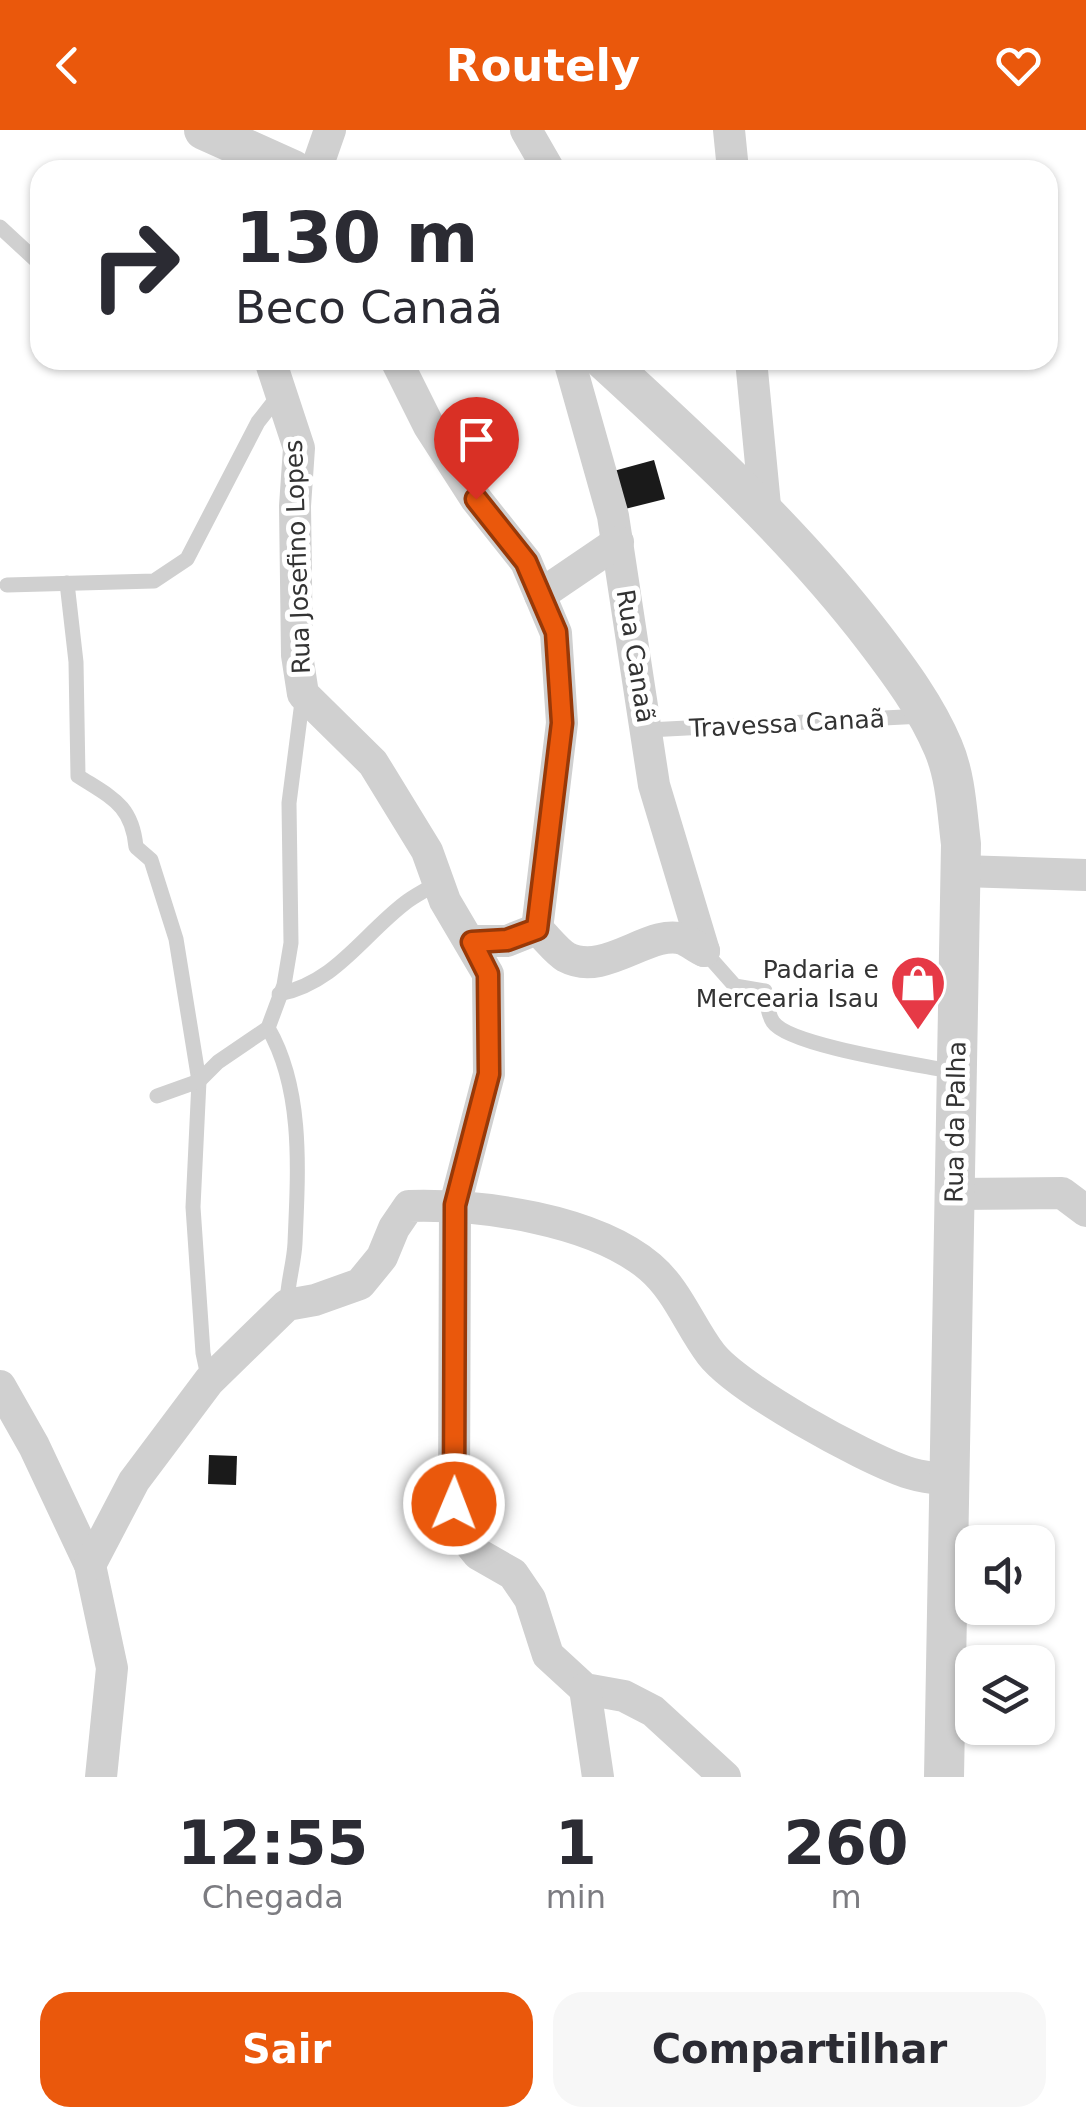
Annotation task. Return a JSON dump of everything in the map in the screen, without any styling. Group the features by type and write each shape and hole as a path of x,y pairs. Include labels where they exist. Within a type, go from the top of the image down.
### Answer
{"street":[{"path":"204,130 273,160"},
{"path":"302,160 330,130"},
{"path":"526,130 543,160"},
{"path":"728,130 731,160"},
{"name":"Rua Josefino Lopes","path":"274,370 299,448 295,506 297,654 302,694 373,763 427,851 458,925 472,942 488,974 489,1074 455,1205 454,1504 461,1532 478,1554 513,1574 530,1599 548,1656 585,1689"},
{"path":"401,370 429,426 476,499 526,562 556,632 562,723 537,929"},
{"name":"Rua Canaã","path":"573,370 618,542 654,785 704,951"},
{"name":"Rua da Palha","path":"614,370 802,550 859,618 909,684 944,748 953,779 961,844 944,1777"},
{"path":"752,370 766,516"},
{"path":"540,594 618,542"},
{"path":"960,871 1086,875"},
{"path":"472,942 507,940 537,929"},
{"path":"537,929 567,958 594,962 656,941 680,938 704,951"},
{"path":"954,1194 1078,1199"},
{"path":"90,1565 134,1481 209,1381 287,1305 360,1284 382,1257 409,1206 455,1205 552,1223 617,1246 664,1282 712,1355 738,1380 907,1473 951,1480"},
{"path":"3,1399 90,1565 112,1668 100,1777"},
{"path":"598,1777 585,1689 624,1696 653,1710 725,1777"}],"lane":[{"path":"0,226 30,254"},
{"path":"7,584 154,581 187,560 258,422 283,391"},
{"path":"66,583 76,662 78,776 122,806 134,823 136,847 151,860 176,939 199,1081 193,1207 203,1353 209,1381"},
{"path":"157,1096 199,1081 218,1062 268,1028 292,944 289,803 302,694"},
{"name":"Travessa Canaã","path":"648,730 927,716"},
{"path":"279,994 303,990 326,976 406,902 438,882"},
{"path":"704,951 735,986 766,991 774,1023 785,1033 826,1046 955,1072"},
{"path":"268,1028 286,1058 295,1118 295,1247 287,1305"}],"building":[{"path":"654,460 665,499 621,510 610,472"},
{"path":"209,1455 237,1456 236,1485 208,1484"}],"place":[{"name":"Padaria e Mercearia Isau","path":"918,1032"}],"route":[{"path":"454,1504 455,1205 489,1074 488,974 472,942 507,940 537,929 562,723 556,632 526,562 476,499"}]}
